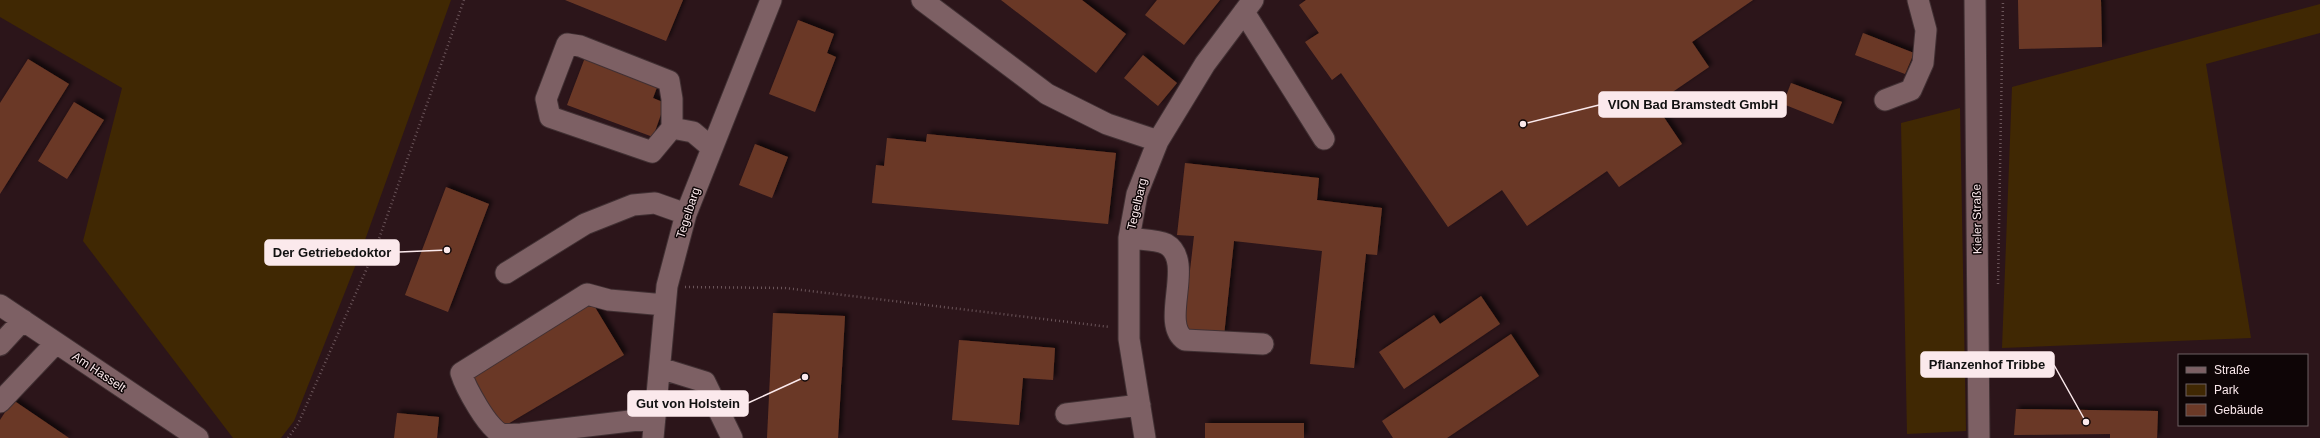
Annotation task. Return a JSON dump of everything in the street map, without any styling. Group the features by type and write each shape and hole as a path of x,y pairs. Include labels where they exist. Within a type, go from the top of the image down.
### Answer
{"street":[{"name":"Tegelbarg","path":"653,438 666,296 686,214 771,0"},
{"path":"922,0 1048,94 1107,124 1158,141"},
{"path":"1885,100 1911,90 1923,63 1926,30 1918,0"},
{"name":"Kieler Straße","path":"1975,0 1979,438"},
{"name":"Tegelbarg","path":"1145,438 1129,338 1129,238 1137,194 1158,141 1205,64 1248,6"},
{"path":"1248,6 1324,139"},
{"path":"567,44 580,46 668,81 672,99 672,128 652,152 550,117 546,99 567,44"},
{"path":"672,128 693,132 712,148"},
{"path":"506,273 585,224 633,204 656,203 686,214"},
{"path":"1129,238 1162,242 1168,245 1173,252 1178,269 1176,325 1180,337 1185,340 1263,344"},
{"path":"655,418 521,434 502,434 491,427 464,381 461,373 587,294 609,300 666,296"},
{"name":"Am Hasselt","path":"0,305 198,438"},
{"path":"0,345 23,320"},
{"path":"0,402 56,343"},
{"path":"660,368 705,382 732,438"},
{"path":"1066,414 1140,405"}],"path":[{"path":"288,438 298,424 375,250 464,0"},
{"path":"1998,286 2003,0"},
{"path":"666,296 785,288 922,303 1110,327 1129,338"}],"green space":[{"path":"0,0 451,0 360,254 294,421 281,438 233,438 83,241 122,88 0,17"},
{"path":"2320,4 2320,33 2206,64 2251,338 2002,348 2012,87"},
{"path":"1960,108 1966,431 1907,434 1901,123"}],"building":[{"path":"565,0 683,0 666,41"},
{"path":"1001,0 1082,0 1126,34 1096,73"},
{"path":"1157,0 1220,0 1184,45 1145,15"},
{"path":"1306,0 1753,0 1692,42 1709,67 1655,104 1682,144 1619,187 1607,171 1527,226 1502,190 1448,227 1341,73 1332,80 1305,42 1319,33 1299,5"},
{"path":"2018,0 2101,0 2102,47 2019,49"},
{"path":"798,20 834,34 827,53 836,57 815,112 769,94"},
{"path":"1863,33 1914,53 1905,74 1855,55"},
{"path":"586,55 659,82 653,98 665,103 653,137 567,105"},
{"path":"1143,55 1177,83 1158,106 1124,78"},
{"path":"28,59 69,84 0,194 0,103"},
{"path":"1791,83 1842,102 1833,124 1783,104"},
{"path":"74,102 104,120 67,179 38,161"},
{"path":"927,134 1116,153 1108,224 872,203 876,165 884,166 887,138 926,142"},
{"path":"755,144 788,157 772,198 739,185"},
{"path":"1185,163 1319,178 1317,200 1382,208 1377,255 1366,254 1354,368 1310,364 1322,251 1234,241 1224,336 1183,331 1194,236 1177,235"},
{"path":"446,187 489,204 448,312 405,295"},
{"path":"1481,296 1500,324 1404,389 1379,352 1434,315 1440,324"},
{"path":"590,299 624,355 501,428 468,372"},
{"path":"773,313 845,316 838,438 767,438"},
{"path":"1511,334 1539,376 1447,438 1393,438 1382,421"},
{"path":"959,340 1055,348 1053,380 1023,378 1019,425 952,420"},
{"path":"13,400 69,438 0,438 0,420"},
{"path":"2016,409 2158,411 2157,438 2110,438 2110,434 2014,435"},
{"path":"397,413 439,417 437,438 394,438"},
{"path":"1205,423 1304,423 1304,438 1205,438"}],"place":[{"name":"VION Bad Bramstedt GmbH","path":"1523,124"},
{"name":"Der Getriebedoktor","path":"447,250"},
{"name":"Gut von Holstein","path":"805,377"},
{"name":"Pflanzenhof Tribbe","path":"2086,422"}]}
